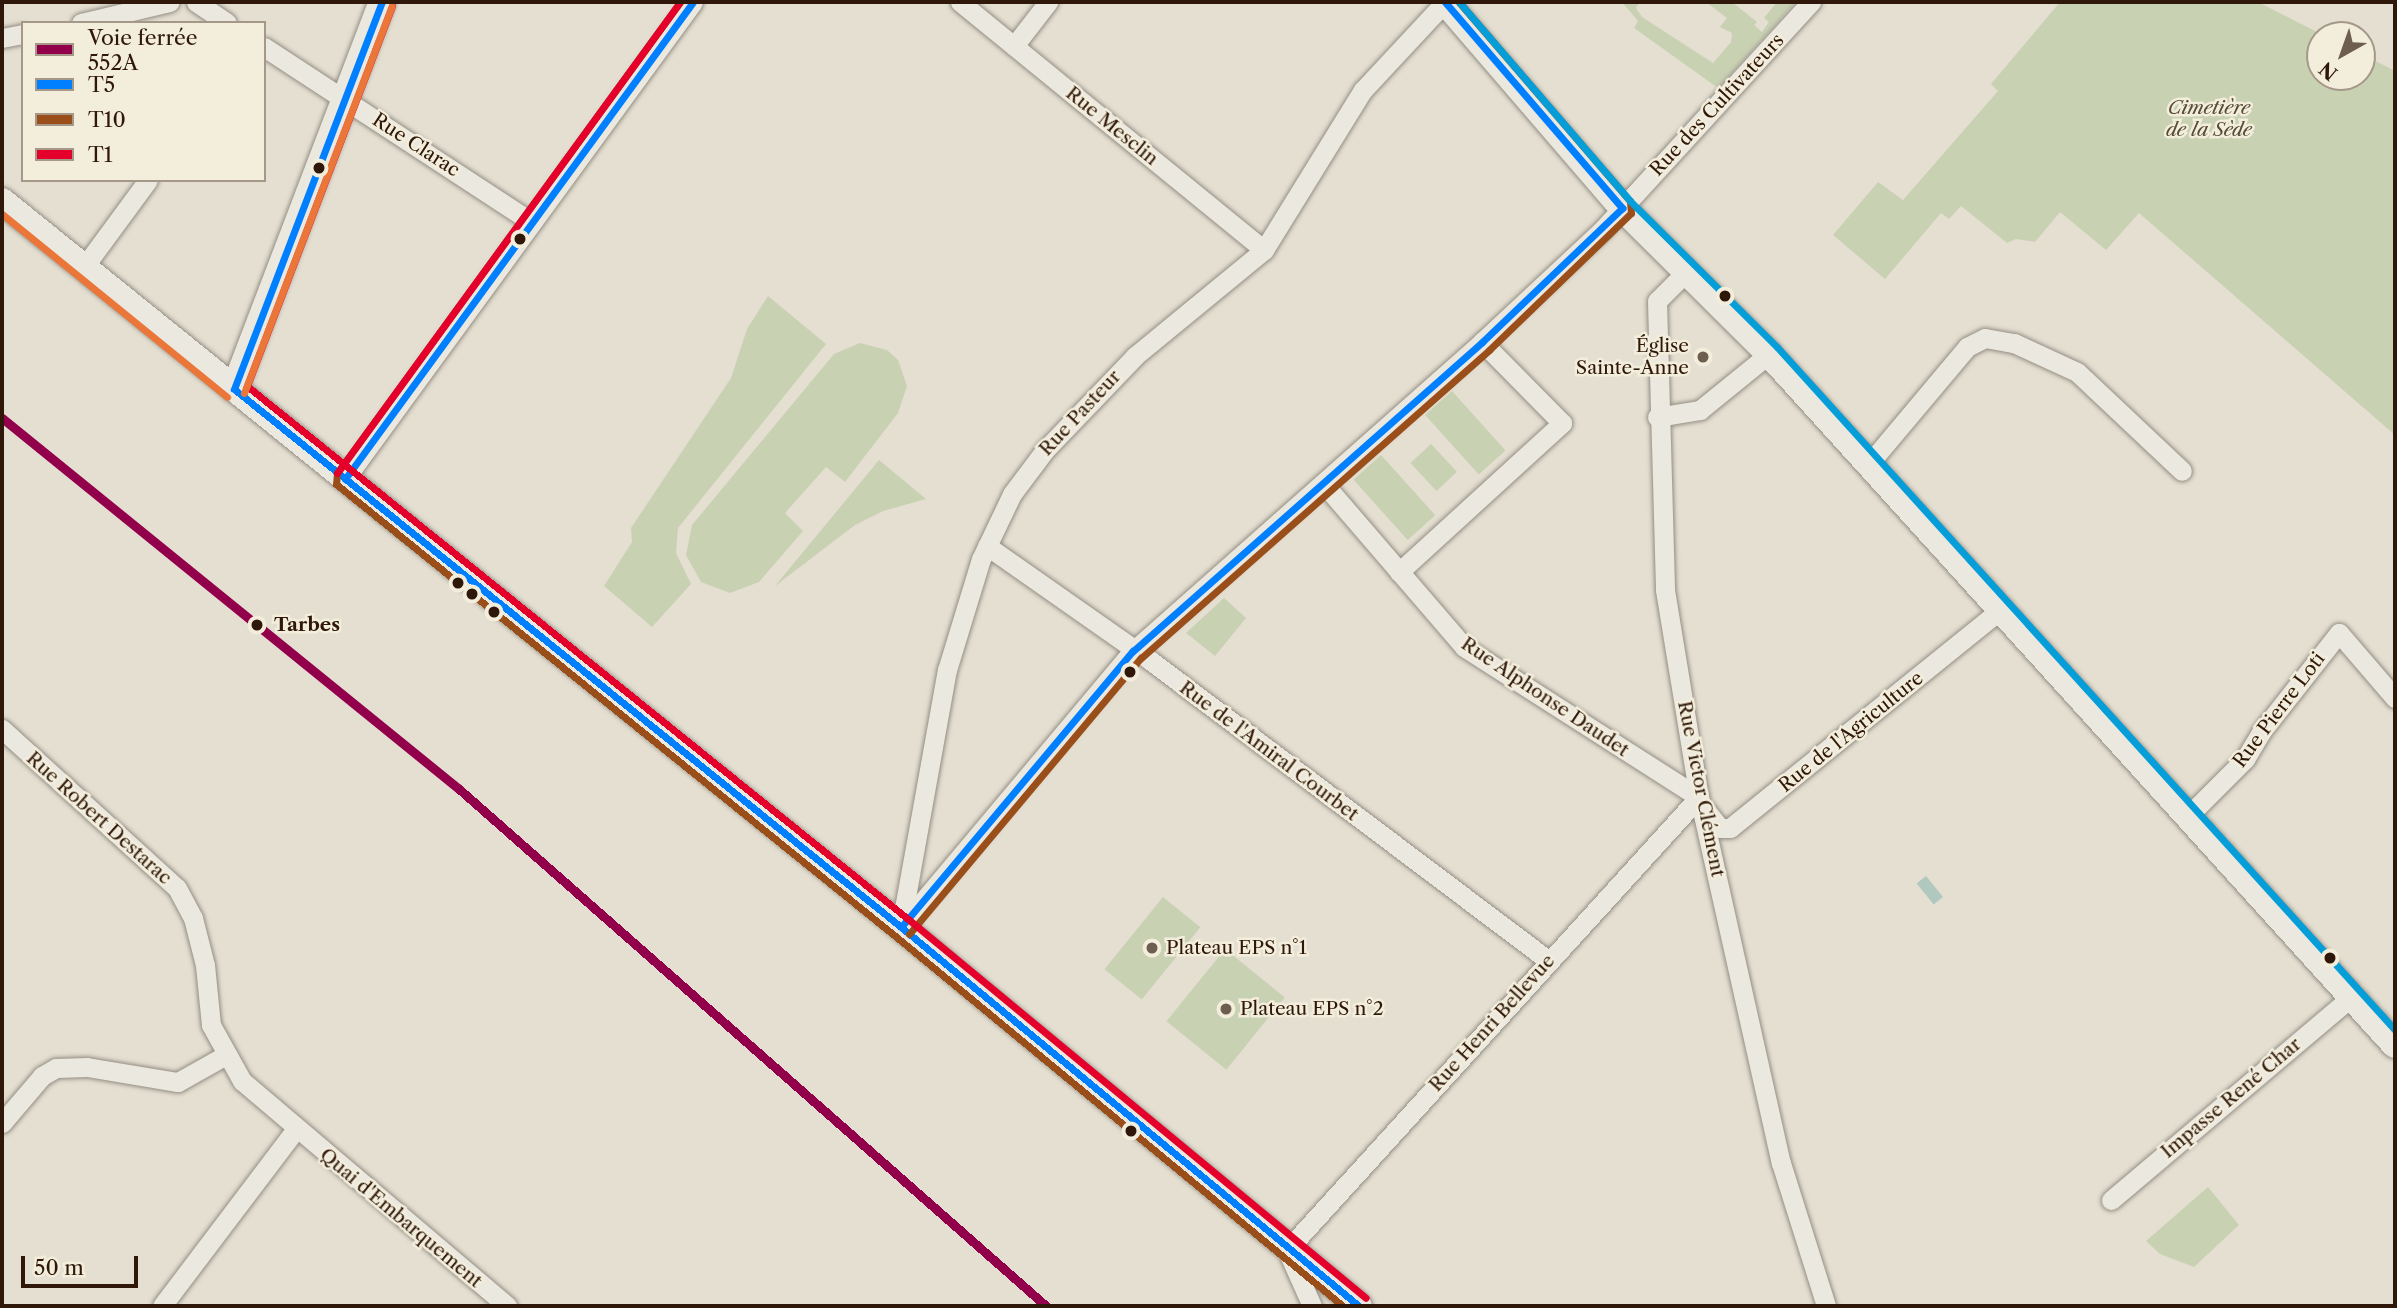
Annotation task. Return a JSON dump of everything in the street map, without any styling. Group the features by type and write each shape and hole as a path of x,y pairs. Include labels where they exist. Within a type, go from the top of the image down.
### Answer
{"main road":[{"path":"234,389 382,2"},
{"path":"1445,2 1622,208 1769,354 2395,1045"},
{"path":"2,201 901,927 1287,1250 1359,1306"}],"street":[{"path":"90,21 170,2"},
{"path":"196,2 224,21"},
{"path":"345,479 693,2"},
{"name":"Rue Mesclin","path":"960,2 1264,250"},
{"path":"1014,46 1048,2"},
{"name":"Rue Pasteur","path":"901,927 947,670 987,546 1027,472 1104,385 1264,250 1363,90 1445,2"},
{"name":"Rue des Cultivateurs","path":"901,927 1133,651 1482,342 1622,208 1811,2"},
{"path":"2,38 21,34"},
{"name":"Rue Clarac","path":"266,48 346,98 531,222"},
{"path":"84,267 147,182"},
{"name":"Rue Victor Clément","path":"1687,271 1657,301 1657,417 1665,590 1700,801 1781,1163 1826,1306"},
{"path":"1868,465 1967,347 1985,338 2014,343 2077,372 2182,471"},
{"path":"1399,572 1562,423 1482,342"},
{"path":"1657,417 1700,410 1769,354"},
{"name":"Rue Alphonse Daudet","path":"1324,484 1464,647 1700,801"},
{"name":"Rue de l'Amiral Courbet","path":"987,546 1549,960"},
{"name":"Rue de l'Agriculture","path":"1700,801 1720,828 1730,828 2001,608"},
{"name":"Rue Pierre Loti","path":"2188,816 2245,759 2261,732 2339,633 2395,698"},
{"name":"Rue Robert Destarac","path":"2,729 177,888 194,918 205,965 211,1025 224,1056 242,1081 295,1130"},
{"name":"Rue Henri Bellevue","path":"1287,1250 1549,960 1700,801"},
{"name":"Impasse René Char","path":"2111,1200 2351,997"},
{"path":"4,1117 42,1076 56,1068 87,1067 178,1082 224,1056"},
{"path":"162,1306 295,1130"},
{"name":"Quai d'Embarquement","path":"295,1130 508,1306"},
{"path":"1287,1250 1312,1306"}],"green space":[{"path":"1622,2 1639,3 1636,8 1642,17 1713,63 1731,42 1732,33 1720,27 1727,18 1706,2 1732,2 1757,22 1754,25 1762,32 1769,22 1764,18 1777,2 1796,2 1718,88 1634,28 1638,21"},
{"name":"Cimetière de la Sède","path":"2060,2 2258,2 2306,26 2306,91 2376,91 2376,61 2395,71 2395,435 2139,213 2106,250 2060,212 2035,242 2016,239 2007,243 1961,206 1949,219 1941,213 1885,279 1833,235 1878,182 1903,200 1998,91 1991,84"},
{"path":"768,296 826,344 678,528 676,553 691,584 652,627 604,586 632,542 631,528 731,378 747,329"},
{"path":"860,343 887,350 898,360 907,386 898,413 845,482 826,467 785,513 803,531 759,582 730,593 701,582 686,555 692,525 834,354"},
{"path":"1452,391 1506,450 1479,475 1425,415"},
{"path":"1431,444 1457,472 1436,491 1411,463"},
{"path":"1381,455 1435,515 1408,540 1354,480"},
{"path":"879,460 926,499 883,511 855,525 775,586"},
{"path":"1224,598 1246,618 1215,656 1186,633"},
{"name":"Plateau EPS n°1","path":"1163,897 1200,927 1142,999 1104,969"},
{"name":"Plateau EPS n°2","path":"1225,949 1285,997 1226,1070 1166,1021"},
{"path":"2208,1187 2239,1225 2194,1267 2160,1254 2146,1241"}],"shaded area":[{"path":"1926,876 1943,897 1934,905 1917,884"}],"rail line":[{"name":"552A","path":"2,418 459,789 1046,1306"}],"transit line":[{"name":"T5","path":"234,389 382,2"},
{"name":"T10","path":"680,2 337,473 336,484 894,935 1343,1306"},
{"name":"T1","path":"337,473 680,2"},
{"name":"T5","path":"345,479 693,2"},
{"name":"T5","path":"1445,2 1622,208"},
{"name":"T10","path":"909,934 1141,658 1489,350 1631,213 1630,201 1459,2"},
{"path":"1459,2 1630,201 1777,347 2395,1030"},
{"name":"T1","path":"392,6 247,386 908,919 1366,1298"},
{"path":"244,393 392,6"},
{"name":"T5","path":"901,927 1133,651 1482,342 1622,208"},
{"path":"2,214 227,397"},
{"name":"T5","path":"234,389 901,927 1359,1306"}],"place":[{"name":"Église Sainte-Anne","path":"1703,357"},
{"name":"Tarbes","path":"257,625"},
{"name":"Plateau EPS n°1","path":"1152,948"},
{"name":"Plateau EPS n°2","path":"1226,1009"}]}
